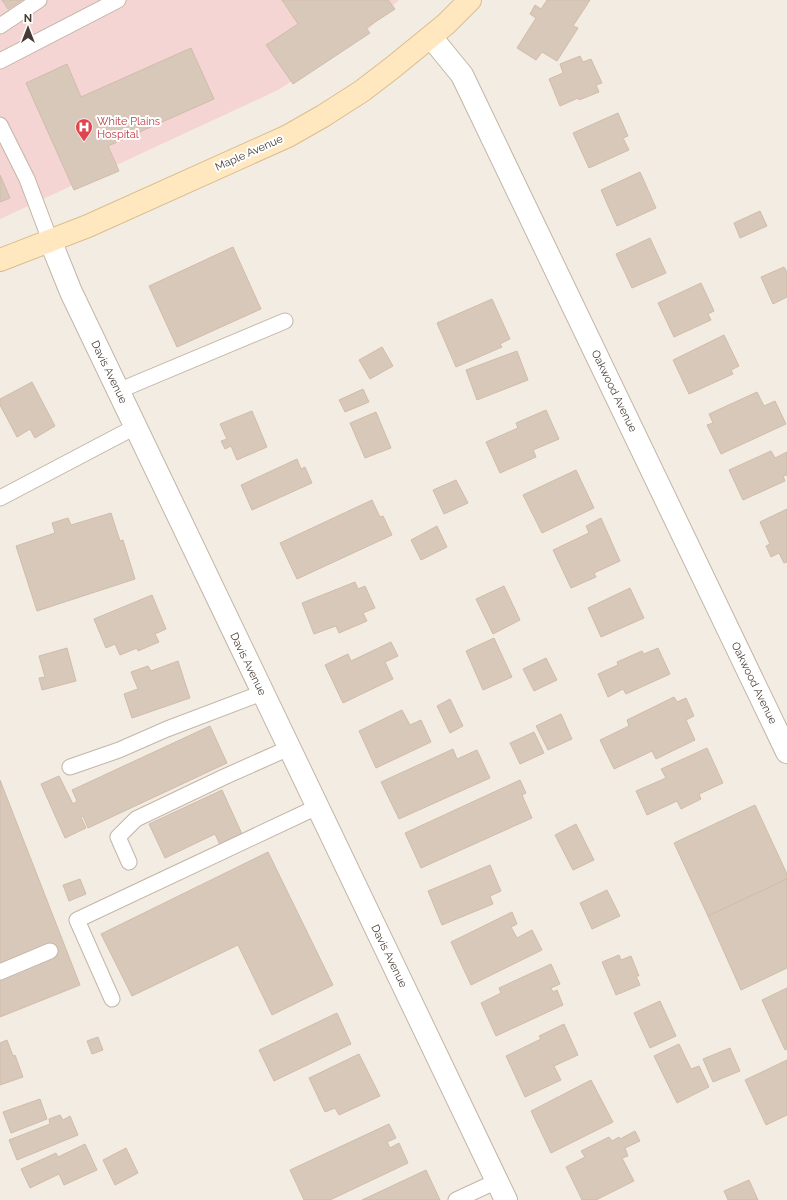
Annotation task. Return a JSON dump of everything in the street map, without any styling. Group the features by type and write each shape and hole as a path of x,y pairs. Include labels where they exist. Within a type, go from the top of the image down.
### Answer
{"main road":[{"name":"Maple Avenue","path":"0,260 88,226 288,136 362,91 431,37 470,0"}],"street":[{"name":"Oakwood Avenue","path":"431,37 462,75 787,752"},
{"name":"Davis Avenue","path":"50,240 70,292 501,1190"}],"lane":[{"path":"0,26 39,0"},
{"path":"0,61 118,0"},
{"name":"Davis Avenue","path":"0,125 27,179 50,240"},
{"path":"118,391 286,321"},
{"path":"0,498 135,427"},
{"path":"70,767 119,750 167,729 262,693"},
{"path":"129,862 118,837 136,819 289,748"},
{"path":"112,999 77,920 317,807"},
{"path":"0,972 50,951"},
{"path":"456,1200 501,1190"}],"shaded area":[{"name":"White Plains Hospital","path":"0,0 399,0 361,36 278,90 0,219"}],"building":[{"path":"2,0 22,0 8,9"},
{"path":"282,0 388,0 395,9 366,28 370,33 293,84 266,45 298,24"},
{"path":"547,0 590,0 573,26 578,28 557,61 542,52 536,60 517,48 536,18 530,14 535,5 541,9"},
{"path":"191,48 214,99 108,146 119,171 74,190 26,83 67,64 81,97"},
{"path":"580,56 583,62 591,59 602,83 596,85 599,92 579,100 578,98 560,106 549,79 563,73 560,64"},
{"path":"618,113 628,136 623,138 629,150 589,168 573,133"},
{"path":"640,172 656,208 617,226 601,190"},
{"path":"0,175 10,198 0,202"},
{"path":"760,211 767,226 740,238 734,223"},
{"path":"650,238 666,273 632,288 616,254"},
{"path":"233,247 261,309 177,347 149,286"},
{"path":"784,267 787,272 787,297 773,304 761,277"},
{"path":"701,283 714,311 708,314 711,320 674,337 658,303"},
{"path":"492,299 510,339 500,344 502,347 456,367 437,323"},
{"path":"724,335 739,366 731,370 733,374 689,394 673,360"},
{"path":"382,347 393,366 370,379 359,360"},
{"path":"517,351 528,380 477,400 466,370"},
{"path":"32,382 55,426 35,438 30,429 17,437 0,405 0,399"},
{"path":"363,389 369,402 345,412 339,400"},
{"path":"757,392 764,406 775,401 786,424 721,454 707,425 713,423 709,414"},
{"path":"546,410 559,439 533,450 536,457 500,473 486,442 518,428 516,423"},
{"path":"252,411 267,447 237,460 231,446 225,449 221,441 227,439 220,424"},
{"path":"376,412 391,448 365,458 350,423"},
{"path":"771,451 775,458 787,452 787,475 783,476 785,481 743,500 729,470"},
{"path":"297,459 301,469 305,467 312,483 252,510 241,485"},
{"path":"576,470 594,508 542,533 523,495"},
{"path":"456,480 468,503 444,514 433,490"},
{"path":"372,500 380,517 383,516 392,535 297,579 280,543"},
{"path":"787,509 787,562 784,563 779,553 771,557 766,546 770,544 760,522"},
{"path":"111,513 120,541 123,540 135,579 37,611 16,546 55,533 52,523 68,518 71,525"},
{"path":"601,518 620,561 594,573 596,577 571,588 553,550 589,533 586,526"},
{"path":"437,526 447,547 421,560 411,540"},
{"path":"355,582 358,589 365,586 375,608 363,613 367,621 339,633 336,626 314,634 302,603"},
{"path":"504,586 520,620 493,634 476,599"},
{"path":"630,588 644,618 601,637 588,608"},
{"path":"152,595 166,629 155,634 159,642 138,651 137,648 120,655 115,644 106,648 94,619"},
{"path":"494,638 512,677 483,690 466,651"},
{"path":"391,642 398,656 385,662 393,679 343,703 325,665 348,654 351,661"},
{"path":"67,648 76,681 42,690 39,678 45,677 39,656"},
{"path":"658,648 670,674 626,694 623,689 608,697 598,674 618,665 617,662 642,651 644,654"},
{"path":"546,658 557,680 534,691 523,669"},
{"path":"178,661 190,698 132,718 124,694 138,689 131,672 148,666 151,671"},
{"path":"674,697 677,702 686,698 694,716 686,720 695,740 656,759 652,751 614,769 600,740 629,726 627,720"},
{"path":"450,699 463,726 450,733 437,706"},
{"path":"402,710 410,725 421,720 431,742 376,768 359,731"},
{"path":"561,714 572,739 548,750 536,726"},
{"path":"210,726 227,763 88,828 83,816 81,817 86,828 65,838 41,784 59,776 73,804 77,801 72,790"},
{"path":"534,732 544,753 520,764 510,743"},
{"path":"707,748 723,783 699,794 701,799 681,809 677,801 647,815 636,791 666,778 661,769"},
{"path":"453,749 457,759 477,750 490,778 399,819 381,782"},
{"path":"0,780 80,985 0,1017"},
{"path":"520,780 526,793 522,795 532,818 421,868 405,833"},
{"path":"222,790 242,834 220,845 215,834 165,858 149,824"},
{"path":"755,805 787,874 787,879 708,916 674,843"},
{"path":"576,824 594,860 573,870 555,835"},
{"path":"268,852 333,985 272,1015 238,945 132,996 101,934"},
{"path":"490,865 501,891 490,896 493,904 442,925 428,891"},
{"path":"80,879 86,894 69,901 63,885"},
{"path":"787,879 787,968 741,990 708,916"},
{"path":"607,890 620,916 592,929 580,903"},
{"path":"512,912 517,924 511,927 517,938 532,930 542,950 471,985 451,942"},
{"path":"619,955 621,960 631,956 639,976 636,976 640,985 616,995 602,962"},
{"path":"551,964 560,984 551,988 553,992 557,990 563,1005 496,1036 481,1003 501,993 499,988"},
{"path":"787,988 787,1049 785,1050 762,1000"},
{"path":"660,1001 676,1036 650,1048 634,1013"},
{"path":"337,1013 351,1044 274,1081 259,1050"},
{"path":"564,1024 578,1055 554,1066 561,1080 525,1097 506,1056 541,1039 539,1036"},
{"path":"98,1037 103,1050 92,1054 87,1041"},
{"path":"7,1040 13,1056 15,1055 23,1077 0,1085 0,1043"},
{"path":"679,1044 691,1069 699,1066 709,1087 677,1103 654,1056"},
{"path":"730,1048 740,1071 713,1082 703,1059"},
{"path":"359,1054 380,1096 339,1115 335,1108 325,1112 309,1078"},
{"path":"787,1060 787,1115 766,1125 745,1080"},
{"path":"591,1080 613,1122 551,1153 531,1111"},
{"path":"40,1099 47,1119 11,1133 3,1112"},
{"path":"60,1115 63,1120 70,1116 78,1135 17,1160 9,1140 50,1124 49,1119"},
{"path":"389,1124 396,1138 387,1142 390,1148 399,1143 408,1163 330,1200 304,1200 290,1170"},
{"path":"635,1131 640,1141 625,1148 628,1156 622,1158 634,1181 596,1200 582,1200 566,1167 585,1157 581,1151 609,1137 612,1141 619,1137 620,1139"},
{"path":"85,1144 97,1170 64,1185 59,1174 30,1188 21,1169 56,1153 58,1157"},
{"path":"126,1148 138,1173 115,1185 103,1160"},
{"path":"426,1170 440,1200 362,1200"},
{"path":"749,1180 758,1200 728,1200 724,1191"}],"place":[{"name":"White Plains Hospital","path":"84,142"}]}
